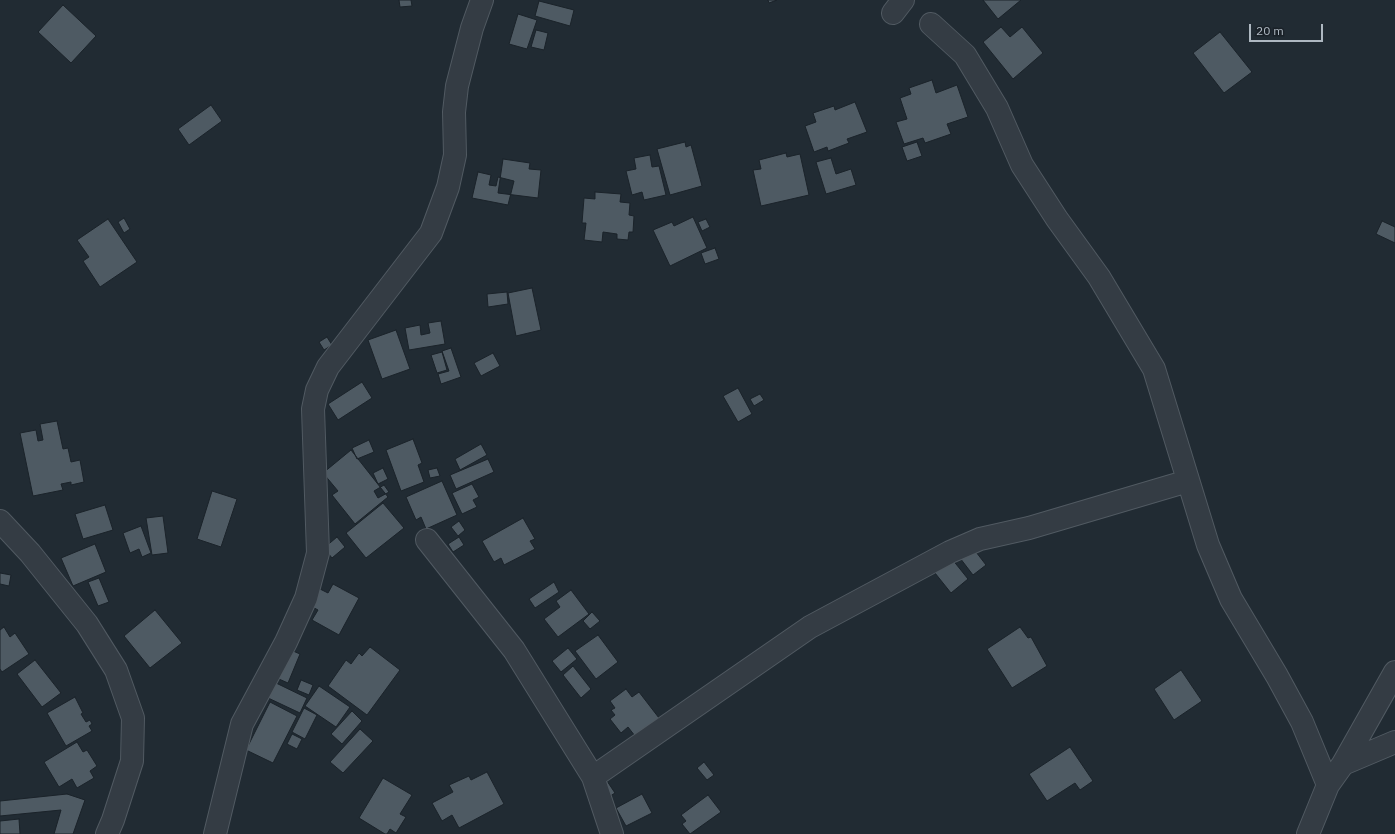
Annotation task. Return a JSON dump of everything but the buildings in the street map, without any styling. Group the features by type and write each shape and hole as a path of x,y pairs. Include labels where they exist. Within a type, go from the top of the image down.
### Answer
{"street":[{"path":"216,834 242,724 286,642 306,598 318,553 313,409 317,390 328,367 431,233 449,181 455,155 454,112 457,86 472,28 482,0"},
{"path":"931,24 965,55 997,108 1022,165 1057,219 1099,277 1154,369 1208,544 1231,599 1298,716 1328,785"},
{"path":"594,777 810,627 950,552 980,539 1029,528 1188,482"},
{"path":"0,521 30,553 87,624 116,670 133,718 132,761 107,834"},
{"path":"427,540 514,650 594,777 612,834"},
{"path":"1308,834 1328,785 1343,764 1395,672"},
{"path":"1343,764 1395,742"}]}
